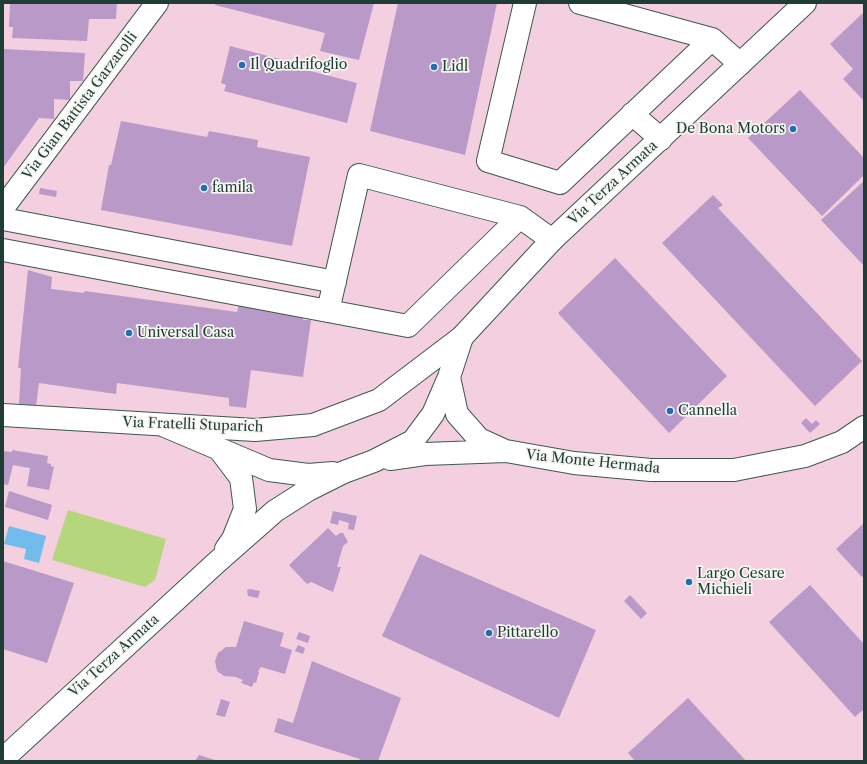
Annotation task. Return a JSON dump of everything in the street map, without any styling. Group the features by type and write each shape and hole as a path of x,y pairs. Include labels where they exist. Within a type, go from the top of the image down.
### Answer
{"street":[{"name":"Via Gian Battista Garzarolli","path":"3,208 157,3"},
{"path":"525,3 488,161 560,183 712,39"},
{"path":"580,3 712,39 740,64"},
{"name":"Via Terza Armata","path":"379,400 462,337 552,240 805,3"},
{"path":"632,114 661,138"},
{"path":"328,311 359,175 520,217 552,240"},
{"path":"3,250 408,326 520,217"},
{"path":"3,219 335,282"},
{"name":"Via Terza Armata","path":"13,757 216,563 275,511 308,490 344,472 374,461 413,441 433,414 449,377 462,337"},
{"name":"Via Monte Hermada","path":"449,377 457,414 479,439 506,451"},
{"name":"Via Fratelli Stuparich","path":"3,415 255,430 313,425 379,400"},
{"path":"162,425 269,470 308,475 344,472"},
{"name":"Via Monte Hermada","path":"374,461 425,454 506,451 574,463 630,468 734,470 805,456 842,442 864,427"},
{"name":"Via Terza Armata","path":"216,563 233,539 245,509 241,478 218,448"}],"shaded area":[{"path":"3,3 864,3 864,761 3,761"}],"green space":[{"path":"68,510 166,539 155,580 145,587 52,560"}],"water":[{"path":"9,526 46,536 39,563 24,559 26,549 4,544"}],"building":[{"path":"10,3 117,3 116,19 89,19 87,41 12,38 13,27 9,27"},
{"path":"215,3 374,3 359,60 320,51 325,33 215,5"},
{"name":"Lidl","path":"398,3 497,3 465,155 370,131"},
{"path":"864,12 864,101 843,79 853,69 830,44"},
{"path":"230,46 287,61 287,65 357,83 347,123 224,91 226,85 221,83"},
{"path":"3,49 85,53 83,81 70,81 70,100 54,99 54,119 39,118 3,168"},
{"path":"800,90 864,158 864,175 822,216 748,138"},
{"name":"famila","path":"121,121 207,137 209,131 258,140 257,147 310,157 292,246 101,210 109,165 111,165"},
{"path":"864,181 864,266 821,220"},
{"path":"40,188 57,191 56,197 39,194"},
{"path":"713,195 723,205 718,208 862,361 815,406 662,243"},
{"path":"615,258 727,376 669,433 558,313"},
{"name":"Universal Casa","path":"28,270 52,277 51,289 84,293 85,291 237,312 239,304 304,313 303,320 311,320 303,377 251,370 246,408 229,406 229,398 117,383 116,394 39,383 36,406 19,404 21,368 18,368"},
{"path":"806,418 812,424 816,420 820,424 810,433 801,423"},
{"path":"12,450 48,456 47,463 54,467 49,490 27,486 30,468 13,465 8,485 3,484 3,451 12,452"},
{"path":"9,491 52,505 48,520 5,507"},
{"path":"333,511 357,516 354,530 348,529 349,523 339,520 338,525 330,523"},
{"path":"864,523 864,575 862,577 836,549"},
{"path":"328,528 336,536 343,533 348,542 343,546 337,567 341,567 333,592 311,582 307,584 289,565"},
{"name":"Pittarello","path":"420,554 596,630 559,718 382,636"},
{"path":"3,561 74,583 47,663 3,649"},
{"path":"810,585 864,644 864,709 855,717 769,622"},
{"path":"250,589 260,591 258,598 248,596 247,590"},
{"path":"630,595 647,613 641,619 624,601"},
{"path":"244,621 284,633 280,646 292,650 285,674 261,667 258,671 256,683 254,682 252,687 241,683 243,680 236,677 224,676 217,671 215,661 218,653 226,647 236,647"},
{"path":"299,632 310,636 308,643 296,639"},
{"path":"298,645 305,648 303,654 295,651"},
{"path":"312,661 401,698 378,761 358,761 360,759 274,732 278,718 293,723"},
{"path":"688,698 746,761 635,761 628,753"},
{"path":"221,699 230,702 225,717 216,715"},
{"path":"199,755 218,761 195,761"}],"place":[{"name":"Il Quadrifoglio","path":"242,65"},
{"name":"Lidl","path":"434,67"},
{"name":"De Bona Motors","path":"793,129"},
{"name":"famila","path":"204,188"},
{"name":"Universal Casa","path":"129,333"},
{"name":"Cannella","path":"670,411"},
{"name":"Largo Cesare Michieli","path":"689,582"},
{"name":"Pittarello","path":"489,633"}]}
